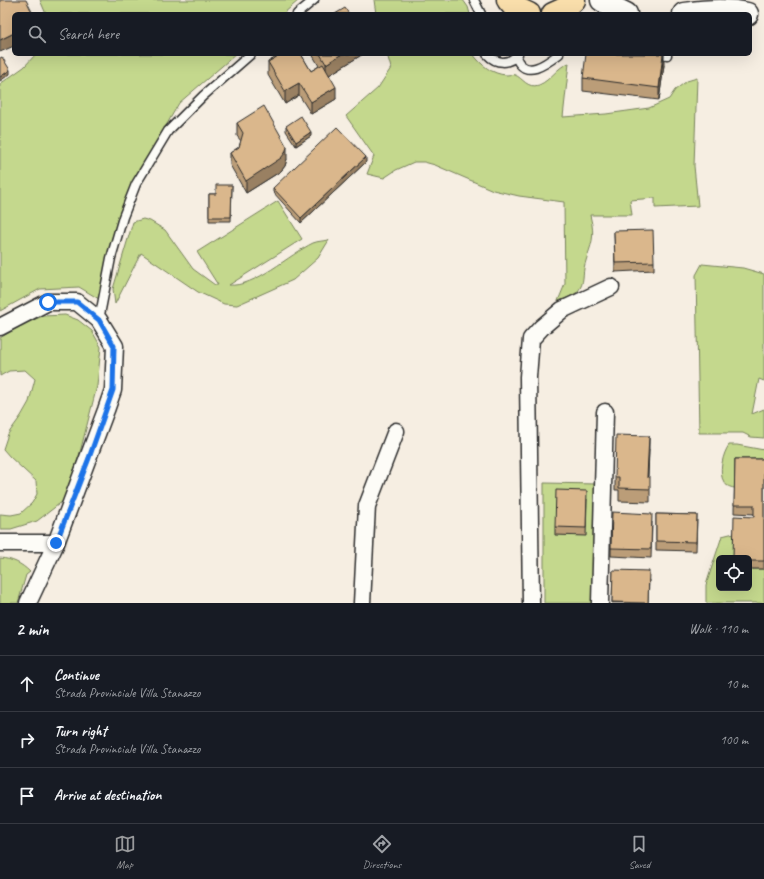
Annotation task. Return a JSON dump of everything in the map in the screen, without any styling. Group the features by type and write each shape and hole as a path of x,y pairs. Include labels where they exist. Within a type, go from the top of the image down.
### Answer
{"main road":[{"path":"508,0 514,7 525,12"},
{"path":"559,12 574,0"},
{"path":"602,0 622,12"},
{"path":"695,12 741,12"},
{"path":"752,16 764,19"}],"street":[{"path":"531,603 528,377 531,339 542,326 562,310 612,287"},
{"path":"0,327 48,302 77,302 99,320 114,346 113,390 89,458 56,543 28,603"},
{"path":"600,603 605,412"},
{"path":"362,603 367,506 396,431"},
{"path":"0,543 56,543"}],"lane":[{"path":"299,12 314,0"},
{"path":"474,0 480,12"},
{"path":"99,320 111,258 123,217 136,184 168,131 203,96 249,56"},
{"path":"490,56 496,61 503,62 515,56"},
{"path":"517,56 521,66 529,69 544,65 556,56"}],"green space":[{"path":"40,0 299,0 285,12 45,12"},
{"path":"374,0 463,0 469,12 376,12"},
{"path":"34,56 234,56 179,103 134,182 117,221 99,299 79,287 40,289 0,311 0,84 24,67"},
{"path":"388,56 475,56 483,65 496,73 518,76 531,86 535,86 543,83 561,67 569,63 563,117 606,114 649,108 669,99 675,90 687,81 697,78 694,166 698,206 655,208 655,198 630,200 632,215 590,215 593,236 584,268 582,285 574,294 558,301 565,284 564,202 519,196 493,190 435,165 424,162 414,162 396,170 384,178 367,174 374,156 346,116 378,88 391,68"},
{"path":"278,201 302,239 229,285 239,285 249,281 272,269 313,243 329,240 318,258 293,280 237,305 224,304 198,292 141,253 115,304 113,289 133,222 143,219 150,221 165,230 193,269 215,285 218,285 197,252"},
{"path":"702,264 743,268 764,274 764,381 759,379 752,414 764,409 764,438 751,437 743,433 699,433 696,275"},
{"path":"65,315 78,320 92,331 101,347 97,386 79,456 63,501 37,521 11,529 0,529 0,514 11,515 21,513 32,503 37,494 36,481 3,449 8,434 29,402 35,379 25,370 9,371 0,376 0,338 23,324 43,316"},
{"path":"729,445 764,450 764,468 734,488 725,483 721,474 723,458"},
{"path":"544,483 597,484 594,603 544,603"},
{"path":"734,533 734,555 716,555 716,591 752,591 752,569 764,569 764,603 706,603 706,585 722,536"},
{"path":"0,558 16,562 30,572 26,575 18,603 0,603"}],"building":[{"path":"0,0 26,0 32,12 12,12 12,34 0,40"},
{"path":"345,8 348,12 338,12"},
{"path":"278,56 302,56 311,71 323,64 336,87 311,102 299,83 285,91 268,62"},
{"path":"321,56 339,56 326,64"},
{"path":"586,56 663,56 659,88 583,78"},
{"path":"2,57 10,70 0,77 0,58"},
{"path":"264,106 287,147 281,158 246,181 230,153 239,147 243,133 237,123"},
{"path":"301,116 311,132 296,142 286,126"},
{"path":"337,127 366,157 301,218 273,188"},
{"path":"216,185 232,185 231,217 209,217 209,194 216,194"},
{"path":"653,230 654,262 615,263 614,231"},
{"path":"616,435 649,436 647,477 650,477 650,489 619,488 619,477 615,477"},
{"path":"735,459 764,459 764,561 752,561 752,555 733,555 734,516 754,517 754,505 734,505"},
{"path":"556,490 587,491 586,528 555,527"},
{"path":"612,512 652,514 651,549 611,548"},
{"path":"656,514 697,515 696,542 656,541"},
{"path":"613,570 649,571 648,603 612,602"}],"route":[{"path":"48,302 77,302 99,320 114,346 113,390 89,458 56,543"}]}
